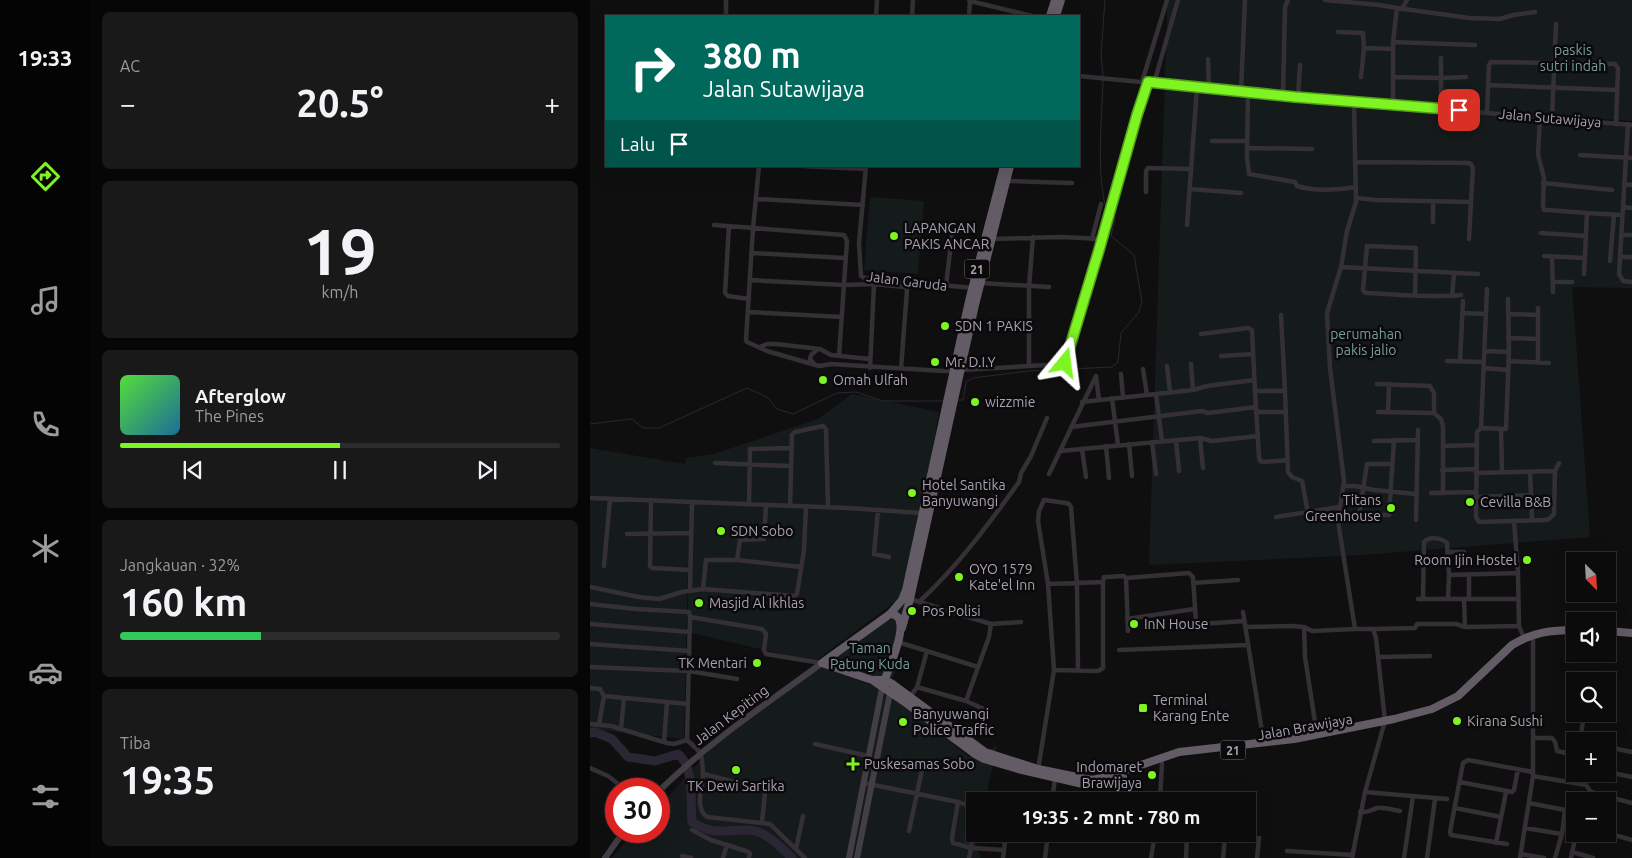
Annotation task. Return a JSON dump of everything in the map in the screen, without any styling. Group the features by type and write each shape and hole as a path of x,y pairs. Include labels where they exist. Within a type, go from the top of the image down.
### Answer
{"highway":[{"path":"1050,15 1055,0"},
{"path":"1056,15 1061,0"},
{"name":"21","path":"890,693 886,684 910,599 972,288 1004,167"},
{"name":"21","path":"956,371 1010,167"},
{"name":"21","path":"822,663 890,614 902,600 906,590 922,513 946,419"},
{"path":"890,614 898,617 902,628"},
{"name":"Jalan Brawijaya","path":"1037,772 1092,780 1179,752 1264,744 1384,724 1432,710 1458,696 1512,645 1524,638 1546,631 1566,630"},
{"path":"1616,632 1632,633"},
{"name":"Jalan Brawijaya","path":"886,684 986,752 1055,778 1087,785 1101,784 1180,757 1206,752 1274,746 1431,715 1452,705 1473,689 1508,654 1533,638 1566,636"},
{"path":"1616,637 1632,638"},
{"name":"21","path":"822,663 886,684"},
{"name":"Jalan Brawijaya","path":"890,693 908,700"}],"main road":[{"name":"Jalan Kepiting","path":"670,780 694,758 822,663"},
{"path":"849,858 868,756 886,684"},
{"path":"857,858 890,693"},
{"path":"606,858 616,843"}],"street":[{"path":"726,0 726,15"},
{"path":"876,15 877,0"},
{"path":"912,15 913,0"},
{"path":"1142,82 1167,0"},
{"path":"1154,83 1178,0"},
{"path":"1241,91 1245,0"},
{"path":"1283,96 1285,7 1288,0"},
{"path":"1325,0 1379,5 1469,18 1500,19 1535,12"},
{"path":"1393,104 1393,42 1400,9 1407,0"},
{"path":"969,15 970,1 1028,15"},
{"path":"1552,118 1556,24"},
{"path":"1338,32 1363,33 1364,48 1361,76"},
{"path":"1393,42 1475,45"},
{"path":"1364,48 1393,49"},
{"path":"1441,58 1441,108"},
{"path":"1208,59 1209,88"},
{"path":"1487,112 1489,65 1493,61 1617,65 1616,124"},
{"path":"1298,97 1300,65"},
{"name":"Jalan Sutawijaya","path":"1080,76 1283,96 1630,125"},
{"path":"1393,77 1466,77"},
{"path":"759,167 746,341 767,351 819,366 831,364 870,368 956,371 1065,363 1148,82"},
{"path":"1488,85 1617,90"},
{"path":"1187,225 1197,87"},
{"path":"1248,92 1248,173 1295,182 1297,186 1323,190 1356,187"},
{"path":"1354,101 1357,198 1348,227 1341,267 1328,306 1327,319 1330,368 1344,486 1338,521 1355,629"},
{"path":"1540,117 1538,154 1543,174 1544,210 1622,215"},
{"path":"1630,125 1624,184 1620,278 1623,281 1632,282"},
{"path":"1212,141 1247,141"},
{"path":"1247,148 1312,149"},
{"path":"1580,155 1632,158"},
{"path":"1356,162 1470,164 1473,168 1469,238"},
{"path":"834,167 866,168"},
{"name":"Jalan Garuda","path":"866,168 859,243 861,276 865,278 972,288"},
{"path":"1146,192 1146,171 1148,168 1191,169"},
{"path":"1006,181 1072,183"},
{"path":"1543,183 1612,190"},
{"path":"1624,184 1632,185"},
{"path":"1190,189 1241,193"},
{"path":"1357,198 1471,202"},
{"path":"756,199 863,205"},
{"path":"1432,222 1433,201"},
{"path":"1092,239 1101,204"},
{"path":"1623,207 1632,208"},
{"path":"1584,274 1588,213"},
{"path":"1610,261 1614,215"},
{"path":"714,225 841,234 846,238 839,356"},
{"path":"729,226 725,294 749,299"},
{"path":"946,286 953,226"},
{"path":"1541,233 1586,236"},
{"path":"1621,235 1632,235"},
{"path":"991,239 1033,237 1102,240"},
{"path":"1029,365 1029,287 1033,237"},
{"path":"1414,295 1417,249 1414,247 1367,246 1364,292 1414,295 1461,295"},
{"path":"752,253 846,258"},
{"path":"1544,256 1585,258"},
{"path":"1552,256 1553,292"},
{"path":"1620,257 1632,257"},
{"path":"1341,267 1478,274"},
{"path":"1452,296 1454,273"},
{"path":"750,280 844,285 874,284 906,287 901,369"},
{"path":"1552,282 1572,282"},
{"path":"980,283 1029,287 1049,286"},
{"path":"870,368 874,284"},
{"path":"1487,290 1481,428 1477,432 1476,446 1476,517 1479,522 1514,526 1549,519 1554,514 1555,471 1559,462"},
{"path":"1481,428 1506,429 1509,352 1508,299"},
{"path":"1460,361 1463,301"},
{"path":"1538,308 1538,362"},
{"path":"748,312 842,317"},
{"path":"1462,312 1486,314"},
{"path":"1508,314 1538,315"},
{"path":"1280,315 1289,475 1302,481 1308,513"},
{"path":"1201,334 1250,329 1260,461 1288,460"},
{"path":"1508,338 1538,338"},
{"path":"760,347 767,344 776,344 823,350 832,355 870,359"},
{"path":"814,364 810,359 811,355 812,352 818,350"},
{"path":"1485,351 1509,352"},
{"path":"1221,356 1253,354"},
{"path":"1508,360 1549,363"},
{"path":"1447,361 1460,361 1508,370"},
{"path":"1191,364 1193,390"},
{"path":"1167,366 1170,392"},
{"path":"1144,368 1146,395"},
{"path":"1121,374 1123,397"},
{"path":"1049,474 1096,376 1099,400"},
{"path":"1082,402 1193,390 1206,386 1254,380"},
{"path":"1377,384 1430,386 1434,392 1434,413"},
{"path":"1388,412 1389,384"},
{"path":"1255,391 1285,391"},
{"path":"1156,394 1162,441"},
{"path":"1112,398 1118,445"},
{"path":"1071,427 1256,409 1286,412"},
{"path":"1378,412 1434,413 1438,415 1442,422 1443,493"},
{"path":"919,602 943,580 1019,482 1047,418"},
{"path":"790,506 790,448 793,433 823,426 826,428 828,507"},
{"path":"1416,520 1418,430"},
{"path":"1501,430 1502,472"},
{"path":"1060,451 1200,438 1212,441 1258,436"},
{"path":"1200,438 1203,468"},
{"path":"1176,440 1180,471"},
{"path":"1348,515 1389,515 1394,440"},
{"path":"1374,441 1418,440"},
{"path":"1152,442 1156,474"},
{"path":"1129,444 1132,476"},
{"path":"1106,446 1109,478"},
{"path":"1443,446 1476,446"},
{"path":"749,504 751,448 790,448"},
{"path":"1082,449 1086,477"},
{"path":"714,463 790,466"},
{"path":"1359,516 1359,487 1367,464 1392,464"},
{"path":"1442,470 1555,471"},
{"path":"1530,472 1532,521"},
{"path":"1344,486 1416,494"},
{"path":"1431,493 1531,495"},
{"path":"590,498 806,506 922,513"},
{"path":"604,566 610,499"},
{"path":"650,500 649,563 651,567 690,570"},
{"path":"1037,772 1054,670 1048,584 1038,515 1044,500 1066,503 1071,508 1077,584 1078,671"},
{"path":"690,591 692,502"},
{"path":"737,560 740,540 764,540 766,505"},
{"path":"590,587 659,599 703,589 743,591 792,597 797,594 802,568 806,506"},
{"path":"1276,517 1340,507"},
{"path":"878,510 874,554 889,557"},
{"path":"1514,526 1518,572 1519,626 1524,638"},
{"path":"627,534 691,533"},
{"path":"1448,599 1447,543 1430,538 1425,540 1421,599 1448,599 1467,599 1518,599"},
{"path":"1448,552 1464,552"},
{"path":"703,589 706,561 737,560 802,568"},
{"path":"1449,575 1518,572"},
{"path":"1054,670 1098,671 1103,668 1104,577 1124,576 1126,578 1189,573 1193,576 1195,620 1200,624 1244,621"},
{"path":"1465,627 1469,574"},
{"path":"1126,578 1128,631"},
{"path":"1193,583 1238,580"},
{"path":"1048,584 1103,582"},
{"path":"910,599 991,624 1021,622"},
{"path":"590,604 689,615 762,629 766,634 764,650 766,654 822,663"},
{"path":"1127,619 1194,609"},
{"path":"1243,612 1264,744"},
{"path":"689,615 687,740 701,753 703,774 700,804 704,815 707,817 762,822 773,826 805,858"},
{"path":"590,624 690,632"},
{"path":"966,701 989,637 991,624"},
{"path":"1245,627 1291,626 1315,631 1415,628 1417,624 1456,624 1465,627 1519,626"},
{"path":"1304,628 1306,657 1318,735"},
{"path":"1287,851 1352,856 1360,812 1384,724 1379,657 1373,629"},
{"path":"1533,638 1533,774 1521,856 1544,858"},
{"path":"898,642 978,667"},
{"path":"590,644 689,651"},
{"path":"1119,650 1247,645"},
{"path":"908,700 917,686 928,651"},
{"path":"1379,657 1430,656"},
{"path":"590,667 689,671 737,679"},
{"path":"917,686 966,701 986,710"},
{"path":"590,688 600,689 604,696 599,724"},
{"path":"604,696 688,704"},
{"path":"621,729 624,698"},
{"path":"664,742 667,703"},
{"path":"590,724 621,729 674,744 687,740"},
{"path":"1533,738 1552,738 1557,751 1566,753"},
{"path":"815,744 868,756"},
{"path":"1616,749 1632,752"},
{"path":"1507,844 1452,836 1450,832 1463,764 1468,760 1518,769 1586,785 1591,792 1632,803"},
{"path":"1160,792 1162,763"},
{"path":"909,831 923,765"},
{"path":"590,768 611,778"},
{"path":"1460,782 1506,792 1513,791 1518,769"},
{"path":"1616,773 1632,776"},
{"path":"703,774 764,789 762,822"},
{"path":"1053,792 1055,778"},
{"path":"864,783 966,805"},
{"path":"1365,792 1447,799"},
{"path":"1496,843 1506,792"},
{"path":"1404,858 1413,796"},
{"path":"1426,858 1435,799"},
{"path":"958,802 952,841 955,844 972,848 1004,850"},
{"path":"1528,802 1563,809 1565,813 1562,834 1555,858"},
{"path":"1360,812 1368,813 1377,808 1400,811"},
{"path":"1455,808 1501,817"},
{"path":"796,849 803,816"},
{"path":"1525,828 1562,834"},
{"path":"692,830 703,837 749,852 749,858"},
{"path":"1616,835 1632,840"},
{"path":"1257,858 1258,838"},
{"path":"969,858 972,842"},
{"path":"1003,858 1005,842"},
{"path":"1045,858 1047,842"},
{"path":"1151,858 1154,842"},
{"path":"1186,858 1187,842"},
{"path":"1223,858 1225,842"},
{"path":"1570,858 1574,842"},
{"path":"723,858 727,845"},
{"path":"1572,852 1593,858"},
{"path":"682,856 691,858"}],"green space":[{"name":"perumahan pakis jalio","path":"1167,0 1632,0 1632,121 1537,114 1545,117 1632,125 1632,288 1572,287 1590,537 1362,555 1149,565"},
{"name":"LAPANGAN PAKIS ANCAR","path":"870,197 924,201 918,274 864,270"},
{"path":"852,394 939,412 908,592 814,662 688,632 688,556 684,739 590,729 590,448 685,464 686,458 714,454 818,419"},
{"name":"Taman Patung Kuda","path":"911,594 895,673 886,688 857,679 895,696 969,757 997,746 987,792 966,792 966,842 976,842 981,858 611,858 625,843 670,843 670,795 710,750 824,658"}],"waterway":[{"path":"1103,76 1101,55 1105,0"},
{"path":"1103,80 1100,162 1103,194 1106,208 1108,209"},
{"path":"957,400 963,400 966,382 973,378 1028,371 1112,367 1118,362 1121,333 1139,312 1142,302 1134,255 1111,236 1115,218 1112,211"},
{"path":"590,424 632,419 643,428 659,428 747,388 767,397 777,409 793,414 837,393 856,392 883,401 943,401"},
{"path":"590,733 595,732 612,739 628,757 655,761 678,754 687,767 691,785 692,822 711,830 756,831 765,835 792,858"}],"place":[{"name":"LAPANGAN PAKIS ANCAR","path":"894,236"},
{"name":"SDN 1 PAKIS","path":"945,326"},
{"name":"Mr. D.I.Y","path":"935,362"},
{"name":"Omah Ulfah","path":"823,380"},
{"name":"wizzmie","path":"975,402"},
{"name":"Hotel Santika Banyuwangi","path":"912,493"},
{"name":"Cevilla B&B","path":"1470,502"},
{"name":"Titans Greenhouse","path":"1391,508"},
{"name":"SDN Sobo","path":"721,531"},
{"name":"Room Ijin Hostel","path":"1527,560"},
{"name":"OYO 1579 Kate'el Inn","path":"959,577"},
{"name":"Masjid Al Ikhlas","path":"699,603"},
{"name":"Pos Polisi","path":"912,611"},
{"name":"InN House","path":"1134,624"},
{"name":"TK Mentari","path":"757,663"},
{"name":"Terminal Karang Ente","path":"1143,708"},
{"name":"Kirana Sushi","path":"1457,721"},
{"name":"Banyuwangi Police Traffic","path":"903,722"},
{"name":"Puskesamas Sobo","path":"853,764"},
{"name":"TK Dewi Sartika","path":"736,770"},
{"name":"Indomaret Brawijaya","path":"1152,775"}],"route":[{"path":"1065,363 1148,82 1295,97 1459,110"}],"park label":[{"name":"paskis sutri indah","path":"1573,58"}]}
